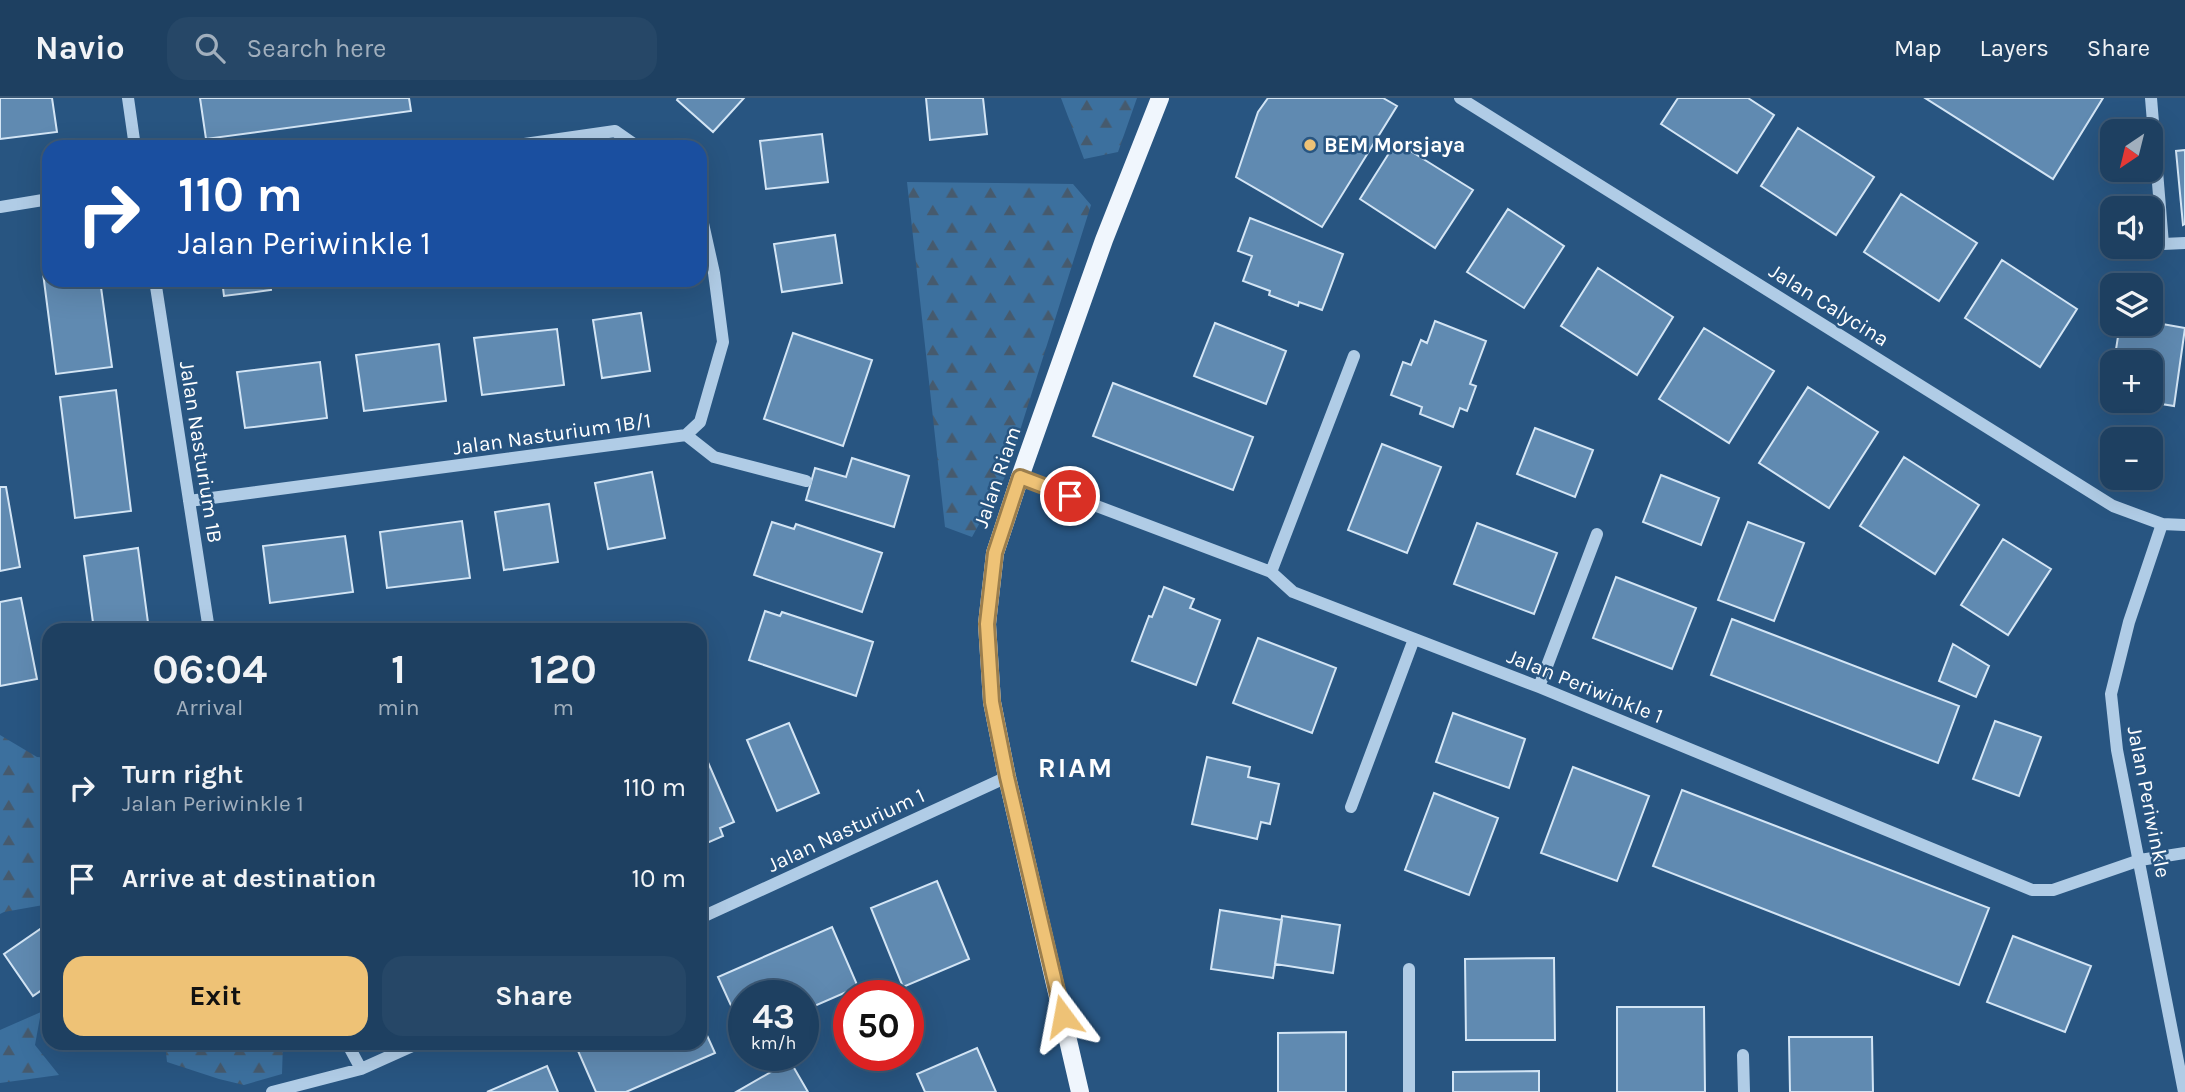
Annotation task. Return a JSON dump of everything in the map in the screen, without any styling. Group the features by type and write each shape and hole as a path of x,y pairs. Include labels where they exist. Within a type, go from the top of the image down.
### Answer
{"main road":[{"name":"Jalan Riam","path":"1080,1092 992,702 987,624 995,553 1104,240 1160,98"}],"street":[{"path":"128,98 134,140"},
{"name":"Jalan Calycina","path":"1460,98 2113,506 2162,524 2185,525"},
{"path":"2151,98 2163,244 2185,243"},
{"path":"552,140 615,131 628,140"},
{"path":"0,206 42,200"},
{"path":"707,244 723,342 700,422 686,435 714,457 806,481"},
{"name":"Jalan Nasturium 1B","path":"156,287 208,623"},
{"path":"1271,572 1354,356"},
{"name":"Jalan Nasturium 1B/1","path":"189,501 686,435"},
{"name":"Jalan Periwinkle 1","path":"1020,477 1271,572 1293,592 1539,687 2032,890 2053,890 2140,860 2185,853"},
{"name":"Jalan Periwinkle","path":"2162,524 2129,622 2111,694 2117,750 2184,1092"},
{"path":"1539,687 1597,534"},
{"path":"1351,807 1414,639"},
{"name":"Jalan Nasturium 1","path":"707,915 1007,777"},
{"path":"1409,969 1409,1092"},
{"path":"350,1050 361,1069"},
{"path":"272,1092 361,1069 403,1050"},
{"path":"1743,1055 1744,1092"}],"green space":[{"path":"1061,98 1137,98 1118,152 1084,159"},
{"path":"907,182 1073,184 1091,205 1006,475 972,537 945,527"},
{"path":"0,735 42,757 42,905 0,914"},
{"path":"41,1012 35,1045 59,1075 0,1083 0,1030"},
{"path":"166,1050 283,1050 282,1074 244,1085 167,1062"}],"building":[{"path":"0,98 52,98 57,132 0,139"},
{"path":"200,98 409,98 411,111 206,139"},
{"path":"744,98 713,132 677,100"},
{"path":"926,98 983,98 987,134 930,140"},
{"name":"BEM Morsjaya","path":"1268,98 1383,98 1397,106 1322,227 1236,177 1258,112"},
{"path":"1678,98 1748,98 1774,115 1737,173 1661,124"},
{"path":"1925,98 2103,98 2053,179"},
{"path":"1798,128 1874,177 1836,235 1761,186"},
{"path":"822,134 828,182 766,189 760,141"},
{"path":"1396,142 1473,190 1435,248 1360,199"},
{"path":"2185,150 2185,224 2183,225 2176,151"},
{"path":"1901,194 1977,243 1939,301 1864,252"},
{"path":"1508,209 1564,246 1524,308 1467,272"},
{"path":"1250,218 1343,254 1322,310 1299,302 1298,306 1243,281 1252,256 1238,251"},
{"path":"835,235 842,283 782,292 774,244"},
{"path":"2002,260 2077,309 2040,367 1965,318"},
{"path":"1598,268 1673,317 1637,375 1561,326"},
{"path":"45,287 101,287 112,367 56,374"},
{"path":"223,287 271,287 271,290 224,296"},
{"path":"641,313 650,371 602,378 593,320"},
{"path":"1435,321 1486,341 1470,384 1476,386 1467,411 1460,408 1453,427 1420,414 1422,407 1391,395 1403,362 1411,365 1421,340 1427,343"},
{"path":"1215,323 1286,351 1266,404 1194,376"},
{"path":"2163,324 2185,328 2174,406 2163,404 2163,350 2116,350 2118,336 2163,336"},
{"path":"1704,328 1774,371 1729,443 1659,399"},
{"path":"557,329 564,385 482,395 474,338"},
{"path":"793,333 872,360 843,446 764,419"},
{"path":"439,344 446,401 364,411 356,355"},
{"path":"320,362 327,418 245,428 237,372"},
{"path":"1113,383 1253,437 1233,490 1093,436"},
{"path":"1808,387 1878,432 1829,508 1759,463"},
{"path":"116,390 131,511 75,518 60,397"},
{"path":"1535,428 1593,450 1575,497 1517,474"},
{"path":"1382,444 1441,467 1407,553 1348,530"},
{"path":"1904,457 1979,505 1935,574 1860,526"},
{"path":"852,458 909,476 894,527 806,500 815,468 846,477"},
{"path":"652,472 665,538 608,549 595,483"},
{"path":"1661,475 1719,498 1701,545 1643,522"},
{"path":"0,487 6,487 20,567 0,571"},
{"path":"549,504 558,562 504,570 495,512"},
{"path":"462,521 470,578 387,588 380,532"},
{"path":"772,522 794,529 796,524 882,553 862,612 754,575"},
{"path":"1748,522 1804,543 1774,621 1718,600"},
{"path":"1477,523 1557,553 1534,614 1454,584"},
{"path":"345,536 353,592 270,603 263,546"},
{"path":"2003,539 2051,569 2008,635 1961,605"},
{"path":"138,548 148,623 93,623 84,556"},
{"path":"1616,577 1696,608 1672,669 1593,638"},
{"path":"1164,587 1194,599 1190,608 1220,620 1196,685 1132,661 1149,616 1152,617"},
{"path":"21,598 37,679 0,686 0,602"},
{"path":"765,611 780,616 782,612 873,642 856,696 749,660"},
{"path":"1732,619 1959,706 1938,763 1711,675"},
{"path":"1258,638 1336,668 1312,733 1233,703"},
{"path":"1953,644 1989,666 1976,697 1939,681"},
{"path":"1453,713 1525,739 1509,788 1436,762"},
{"path":"1995,721 2041,737 2019,796 1973,779"},
{"path":"789,723 819,793 777,811 747,740"},
{"path":"1207,757 1250,767 1248,777 1279,784 1270,824 1261,822 1257,839 1192,824"},
{"path":"707,760 734,822 720,828 723,836 707,843"},
{"path":"1573,767 1649,796 1617,881 1541,853"},
{"path":"1682,790 1989,908 1959,985 1653,866"},
{"path":"1434,793 1498,818 1469,895 1405,870"},
{"path":"937,881 969,959 920,980 900,980 871,908"},
{"path":"1220,910 1282,920 1273,978 1211,969"},
{"path":"1282,916 1340,925 1333,973 1275,964"},
{"path":"832,927 855,980 833,980 833,998 819,1004 819,980 728,980 728,999 718,977"},
{"path":"42,928 42,990 33,996 4,954"},
{"path":"2013,936 2091,966 2065,1032 1987,1002"},
{"path":"1554,958 1555,1040 1466,1040 1465,959"},
{"path":"1617,1007 1704,1007 1705,1092 1617,1092"},
{"path":"1346,1032 1346,1092 1278,1092 1278,1033"},
{"path":"707,1035 715,1053 626,1092 596,1092 578,1050 707,1050"},
{"path":"1789,1037 1872,1037 1873,1092 1790,1092"},
{"path":"977,1048 996,1092 925,1092 917,1074"},
{"path":"547,1066 558,1092 487,1092"},
{"path":"773,1071 796,1071 808,1092 736,1092"},
{"path":"1539,1071 1539,1092 1453,1092 1453,1072"}],"place":[{"name":"BEM Morsjaya","path":"1310,145"}],"district":[{"name":"RIAM","path":"1076,767"}],"route":[{"path":"1063,1016 992,702 987,624 995,553 1020,477 1070,496"}]}
